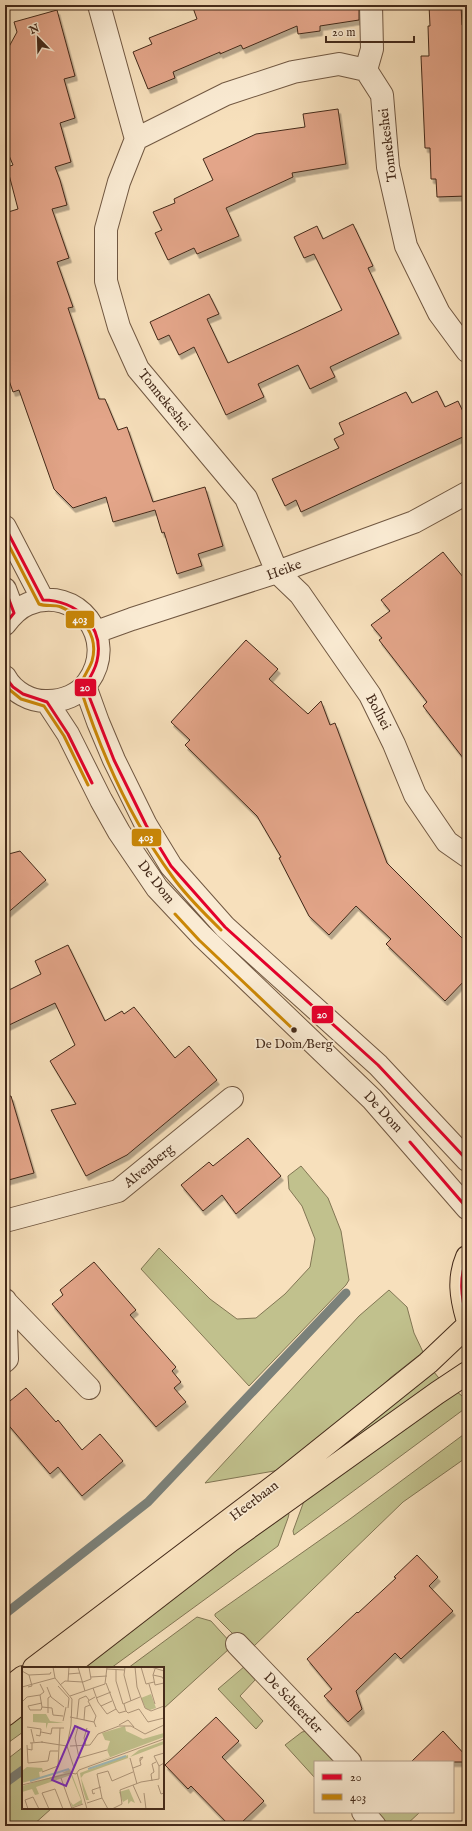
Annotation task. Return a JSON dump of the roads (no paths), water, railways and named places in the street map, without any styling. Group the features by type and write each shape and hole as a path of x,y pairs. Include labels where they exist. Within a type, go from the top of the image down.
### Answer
{"main road":[{"path":"467,1257 463,1266 461,1296 467,1318"},
{"name":"Heerbaan","path":"35,1667 282,1480 428,1363 467,1326"},
{"name":"Heerbaan","path":"67,1667 230,1541 467,1373"},
{"path":"5,1690 22,1678"},
{"path":"5,1714 22,1702"}],"street":[{"path":"99,5 136,139 226,94 293,72 339,64 366,70 372,49 371,5"},
{"name":"Tonnekeshei","path":"366,70 382,95 388,167 406,246 439,313 467,351"},
{"name":"Tonnekeshei","path":"136,139 119,182 106,229 106,281 119,327 138,369 246,498 277,572"},
{"name":"Heike","path":"96,632 277,572 414,522 467,493"},
{"path":"5,527 43,600"},
{"name":"Bolhei","path":"277,572 300,594 370,695 394,744 415,795 447,842 467,856"},
{"path":"5,589 10,618 27,604 43,600 60,601 75,607 88,618 96,632 99,646 98,660 94,674 86,686 61,700 46,702 32,699 19,692 8,682 5,677"},
{"name":"De Dom","path":"86,686 98,722 114,760 146,825 171,866 225,927 378,1065 467,1160"},
{"name":"De Dom","path":"46,702 68,734 119,832 157,888 202,936 372,1099 467,1208"},
{"name":"Alvenberg","path":"5,1221 118,1191 232,1098"},
{"path":"5,1301 7,1359 5,1361"},
{"path":"5,1301 89,1388"},
{"name":"De Scheerder","path":"237,1644 349,1761"},
{"path":"364,1813 375,1826"}],"waterway":[{"path":"5,1614 148,1502 346,1293"},
{"path":"5,1783 22,1771"}],"place":[{"name":"De Dom/Berg","path":"294,1030"}]}
